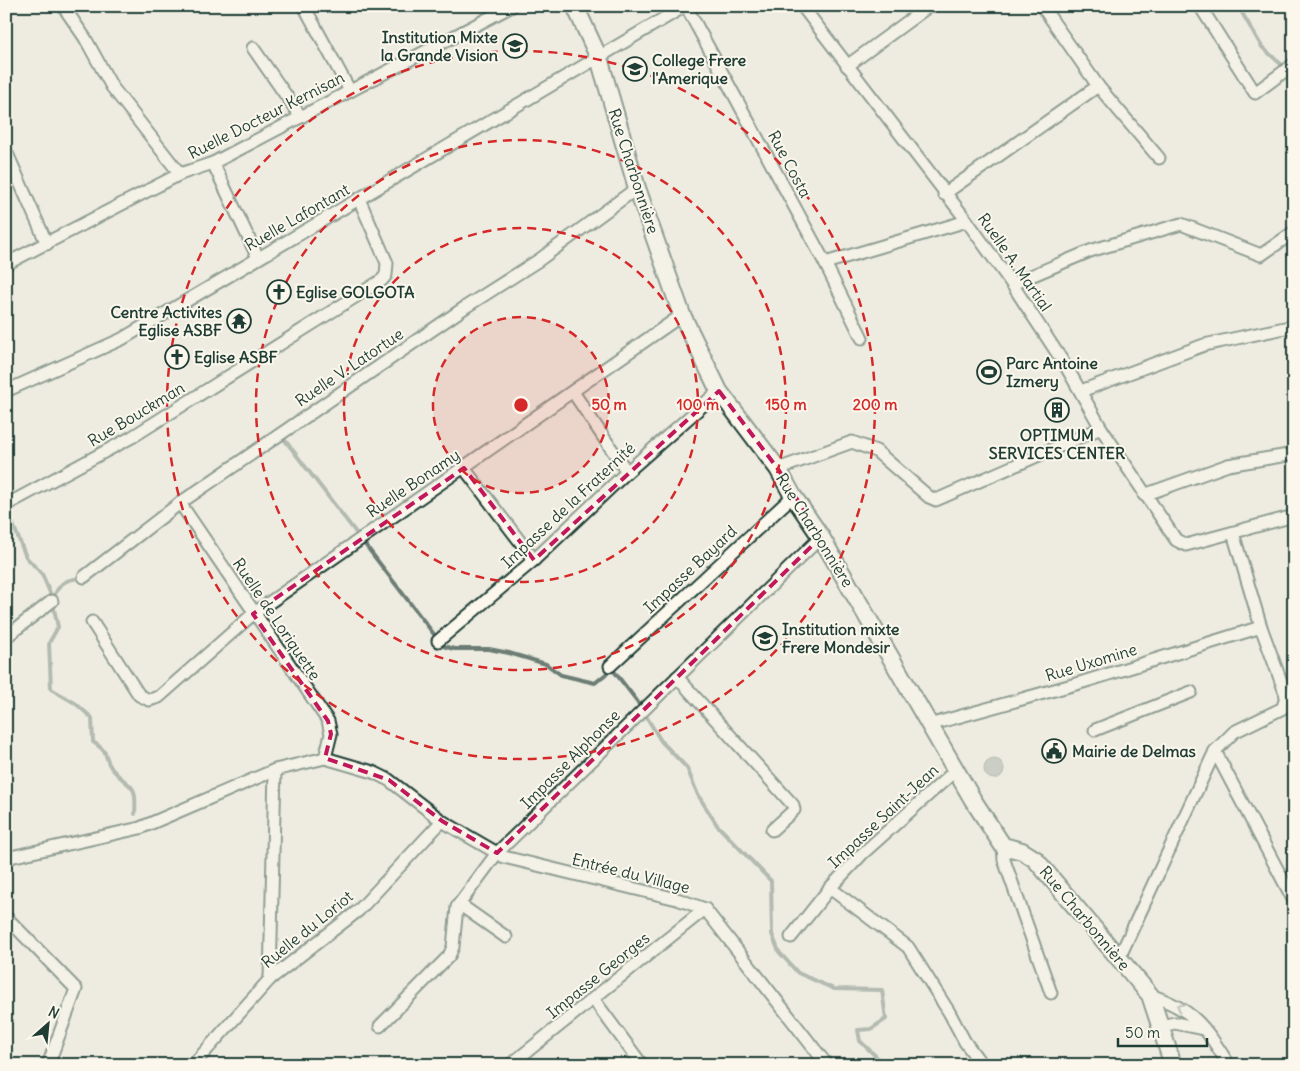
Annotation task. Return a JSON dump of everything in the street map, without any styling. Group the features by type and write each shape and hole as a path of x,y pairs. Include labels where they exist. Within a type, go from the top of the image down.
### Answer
{"street":[{"path":"63,6 85,38 112,87 180,174"},
{"path":"304,6 350,91"},
{"name":"Ruelle Docteur Kernisan","path":"6,264 180,174 213,163 512,6"},
{"name":"Rue Charbonnière","path":"575,6 599,58 637,188 682,315 720,391 778,469 793,496 821,537 973,800 1004,846 1022,851 1035,859 1150,994 1173,1065"},
{"name":"Ruelle Lafontant","path":"6,391 122,339 686,6"},
{"name":"Rue Costa","path":"686,6 825,263 862,338"},
{"name":"Ruelle A. Martial","path":"802,6 944,194 967,221 1012,284 1081,391 1101,428 1144,495 1176,540 1186,545 1233,533"},
{"path":"846,66 930,6"},
{"path":"1042,6 1098,86 1158,158"},
{"path":"1200,6 1255,93 1289,68"},
{"path":"253,48 301,117"},
{"path":"944,194 1098,86"},
{"path":"6,151 47,244"},
{"path":"213,163 258,258"},
{"name":"Ruelle V. Latortue","path":"84,578 180,503 467,306 539,260 637,188"},
{"name":"Rue Bouckman","path":"6,505 132,437 382,280 386,276 387,263 359,199"},
{"path":"825,263 967,221"},
{"path":"1012,284 1090,251 1181,224 1261,255 1294,232"},
{"name":"Ruelle Bonamy","path":"92,622 139,695 149,700 159,698 253,614 682,315"},
{"path":"1081,391 1204,345 1294,326"},
{"name":"Impasse de la Fraternité","path":"438,641 534,560 627,472 720,391"},
{"path":"573,392 627,472"},
{"path":"778,469 852,442 876,451 929,497 936,500 1101,428"},
{"path":"1144,495 1228,464 1294,454"},
{"path":"464,468 534,560"},
{"name":"Impasse Bayard","path":"610,666 793,496"},
{"name":"Ruelle de Loriquette","path":"180,503 253,614 328,721 330,734 325,758"},
{"path":"1118,958 1215,751 1234,732 1283,708 1286,703 1286,695 1261,627 1233,533 1294,516"},
{"name":"Impasse Alphonse","path":"380,1026 449,956 453,947 455,911 500,855 677,676 821,537"},
{"path":"6,637 52,601"},
{"name":"Rue Uxomine","path":"929,725 1083,682 1261,627"},
{"path":"677,676 793,806 794,810 790,815 772,830"},
{"path":"1095,730 1191,692"},
{"path":"1215,751 1294,901"},
{"path":"6,858 140,828 275,770 325,758"},
{"name":"Entrée du Village","path":"325,758 373,772 389,780 442,821 500,855 677,899 705,909 827,1065"},
{"path":"270,979 275,770"},
{"name":"Impasse Saint-Jean","path":"956,770 862,854 830,888 908,947 949,1012 964,1042 982,1065"},
{"name":"Ruelle du Loriot","path":"193,1065 270,979 359,910 442,821"},
{"path":"1004,846 1004,860 1051,993"},
{"path":"791,937 830,888"},
{"path":"459,904 506,937"},
{"name":"Impasse Georges","path":"510,1065 594,1000 705,909"},
{"path":"6,917 76,990 48,1065"},
{"name":"Rue Charbonnière","path":"1150,994 1172,1002 1190,1012 1229,1065"},
{"path":"594,1000 642,1065"},
{"path":"1160,1026 1175,1023 1204,1029"}],"highlighted area":[{"path":"719,391 778,469 821,537 497,853 442,821 389,780 325,758 331,734 328,721 253,614 464,468 534,560"}],"shaded area":[{"path":"994,759 1001,762 1004,769 1001,776 994,779 987,776 984,769 987,762"}],"waterway":[{"path":"1238,6 1262,47 1294,76"},
{"path":"281,435 443,646 454,649 489,649 509,653 546,664 561,675 595,683 606,674 610,666 637,701 661,741 687,768 698,795 717,825 771,881 772,934 779,952 798,973 834,989 882,990 886,1019 871,1029 858,1030 860,1041 885,1065"},
{"path":"6,507 26,557 42,574 51,595 58,627 49,643 51,689 75,703 92,718 93,742 103,750 112,769 134,791 135,814"},
{"path":"53,599 63,583 71,579 82,578"}],"place":[{"name":"Institution Mixte la Grande Vision","path":"515,46"},
{"name":"College Frere l'Amerique","path":"635,69"},
{"name":"Eglise GOLGOTA","path":"279,292"},
{"name":"Centre Activites Eglise ASBF","path":"239,321"},
{"name":"Eglise ASBF","path":"177,357"},
{"name":"Parc Antoine Izmery","path":"989,372"},
{"name":"OPTIMUM SERVICES CENTER","path":"1057,410"},
{"name":"Institution mixte Frere Mondesir","path":"765,638"},
{"name":"Mairie de Delmas","path":"1054,751"}]}
